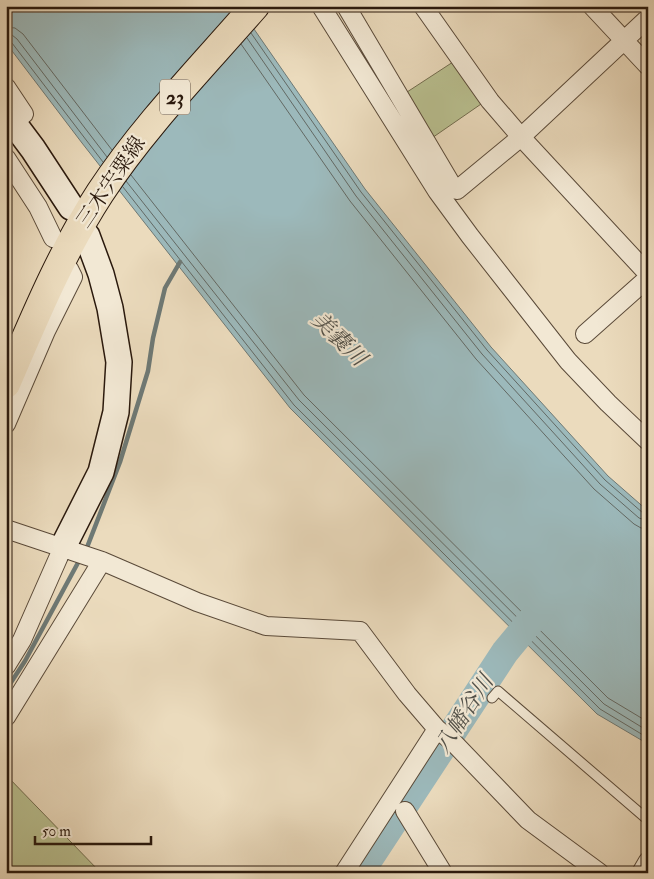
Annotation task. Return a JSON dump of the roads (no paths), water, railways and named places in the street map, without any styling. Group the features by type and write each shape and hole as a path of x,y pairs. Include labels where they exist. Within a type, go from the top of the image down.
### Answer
{"main road":[{"name":"三木宍粟線","path":"6,384 53,277 80,226 101,192 138,140 255,6"}],"street":[{"path":"321,6 438,191 470,236 568,361 648,441"},
{"path":"346,6 452,187 457,190 522,138 648,18"},
{"path":"423,6 490,101 648,276 595,314 585,334"},
{"path":"592,6 648,66"},
{"path":"6,87 24,114 10,117 71,207"},
{"path":"6,158 38,207 53,238"},
{"path":"6,666 22,640 69,549 101,472 116,412 118,353 110,308 101,274 87,236"},
{"path":"6,424 46,331 73,277 69,270"},
{"path":"6,529 100,560 197,602 266,626 360,631 407,694 437,729 453,742 528,820 600,873"},
{"path":"6,717 100,560"},
{"path":"344,873 437,729"},
{"path":"405,811 443,873"},
{"path":"641,873 648,861"}],"lane":[{"path":"492,698 498,691 648,820"}],"water":[{"name":"美嚢川","path":"6,6 238,6 365,189 491,347 608,476 648,511 648,744 597,714 290,408 6,43"}],"waterway":[{"path":"86,550 120,462 148,371 153,338 165,288 180,262"},
{"path":"6,690 25,661 80,559"},
{"name":"八幡谷川","path":"360,873 505,652 543,606"}]}
